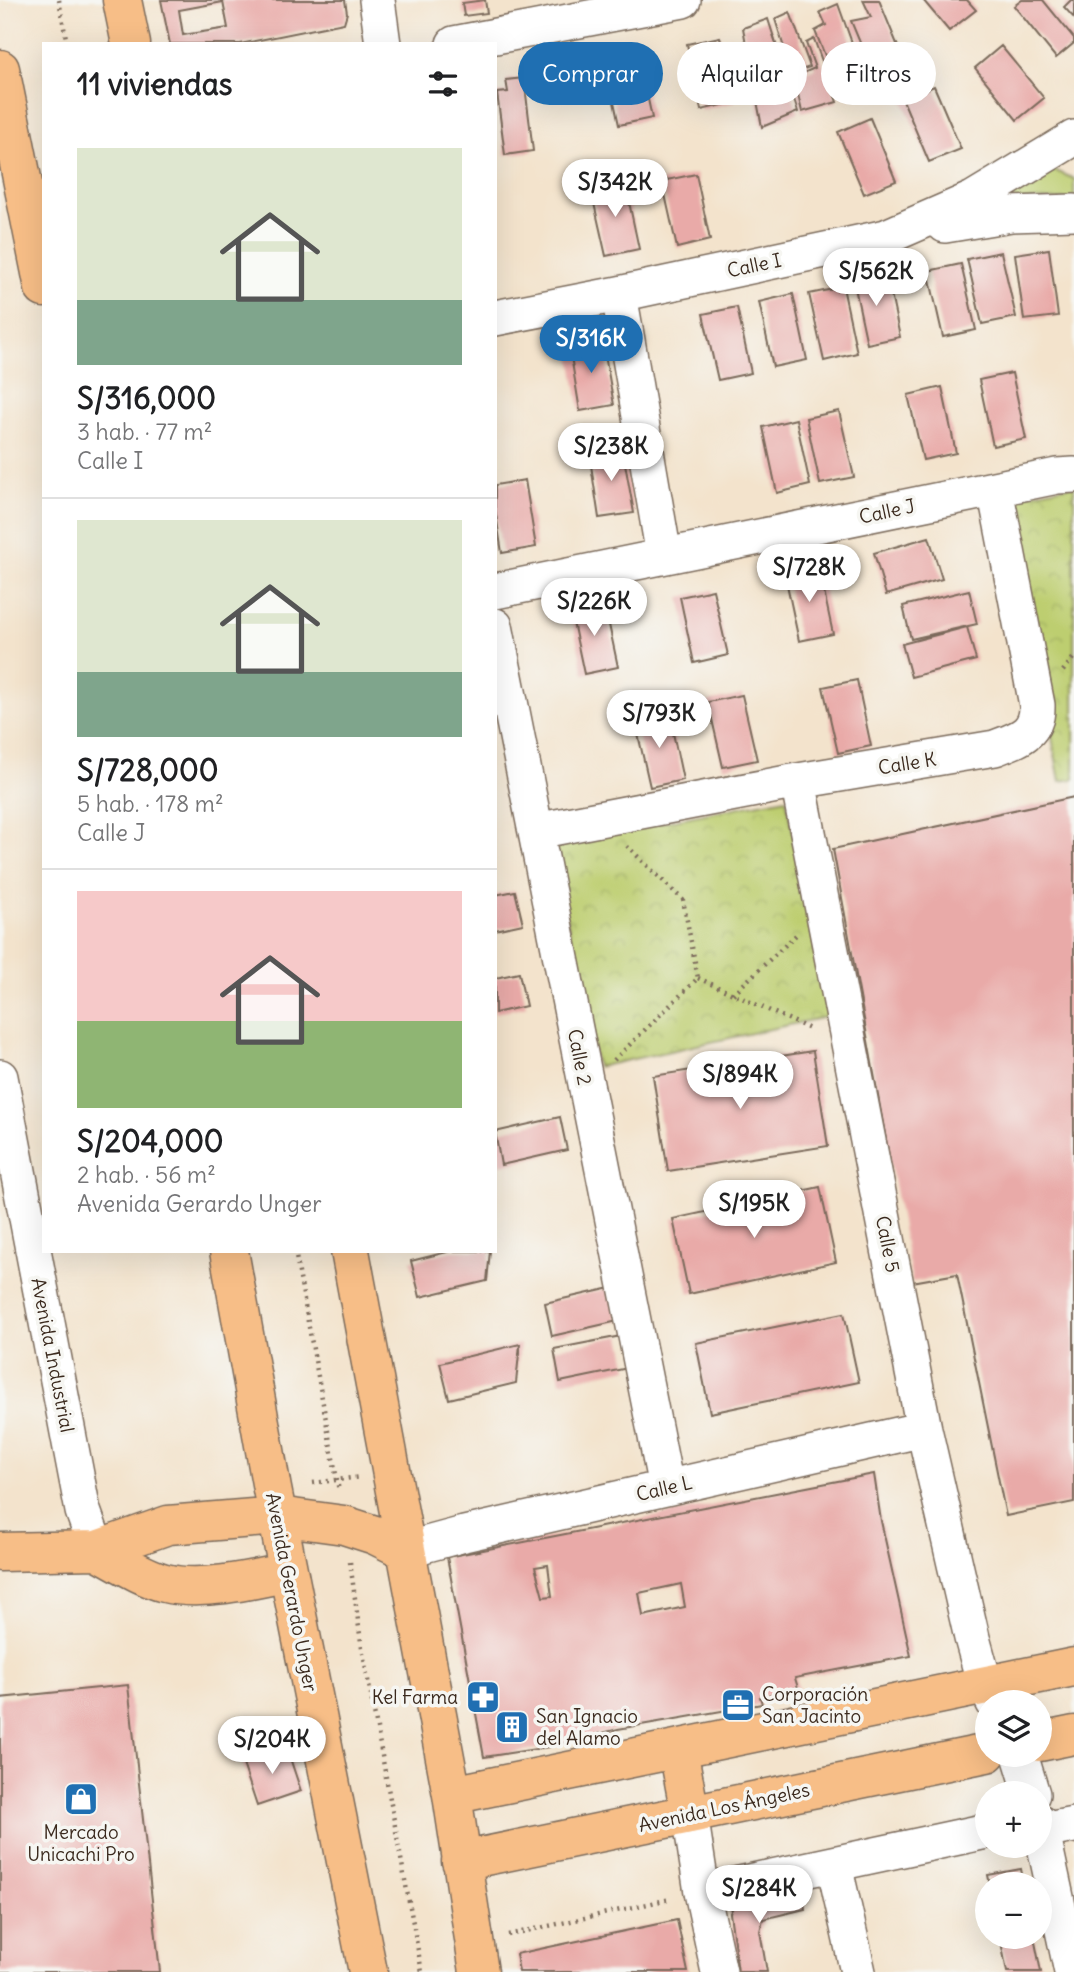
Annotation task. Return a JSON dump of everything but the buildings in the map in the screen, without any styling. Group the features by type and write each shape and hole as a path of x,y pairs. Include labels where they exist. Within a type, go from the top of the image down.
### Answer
{"main road":[{"path":"122,0 131,42"},
{"path":"0,69 42,278"},
{"name":"Avenida Gerardo Unger","path":"229,1253 265,1516 288,1572 368,1972"},
{"path":"350,1253 452,1795 476,1957"},
{"path":"0,1552 97,1550 168,1525 265,1516 344,1525 375,1535 405,1550"},
{"path":"97,1550 163,1583 185,1586 249,1580 288,1572"},
{"path":"1002,1690 1074,1667"},
{"path":"452,1795 678,1749 975,1696"},
{"path":"1052,1740 1074,1735"},
{"path":"678,1749 690,1814"},
{"name":"Avenida Los Ángeles","path":"461,1861 975,1755"}],"street":[{"path":"377,0 383,42"},
{"path":"464,42 683,0"},
{"name":"Calle I","path":"497,318 619,295 886,237 973,200 1074,138"},
{"path":"886,237 1011,214 1074,212"},
{"path":"619,295 664,556"},
{"name":"Calle J","path":"497,591 1057,476 1074,475"},
{"name":"Calle K","path":"536,831 798,781 995,748 1030,731 1038,718 1037,705 995,489"},
{"name":"Calle 2","path":"497,636 666,1487"},
{"name":"Calle 5","path":"798,781 924,1429 988,1690"},
{"name":"Avenida Industrial","path":"0,1077 83,1511 97,1550"},
{"name":"Calle L","path":"405,1550 924,1429"},
{"path":"690,1814 702,1892 719,1972"},
{"path":"702,1892 975,1833"},
{"path":"1051,1858 1072,1972"},
{"path":"834,1864 858,1972"}],"path":[{"path":"59,0 67,42"},
{"path":"599,819 683,900 698,978"},
{"path":"733,994 823,911"},
{"path":"698,978 849,1046"},
{"path":"586,1088 698,978"},
{"path":"295,1253 344,1525 360,1642 422,1972"},
{"path":"476,1957 702,1892"}],"green space":[{"path":"1054,170 1074,179 1074,199 1013,201 1010,194"},
{"path":"1074,485 1074,779 1060,781 1008,498"},
{"path":"786,798 830,1016 597,1067 552,844"}],"place":[{"name":"Kel Farma","path":"483,1697"},
{"name":"Corporación San Jacinto","path":"738,1705"},
{"name":"San Ignacio del Alamo","path":"512,1727"},
{"name":"Mercado Unicachi Pro","path":"81,1799"}]}
